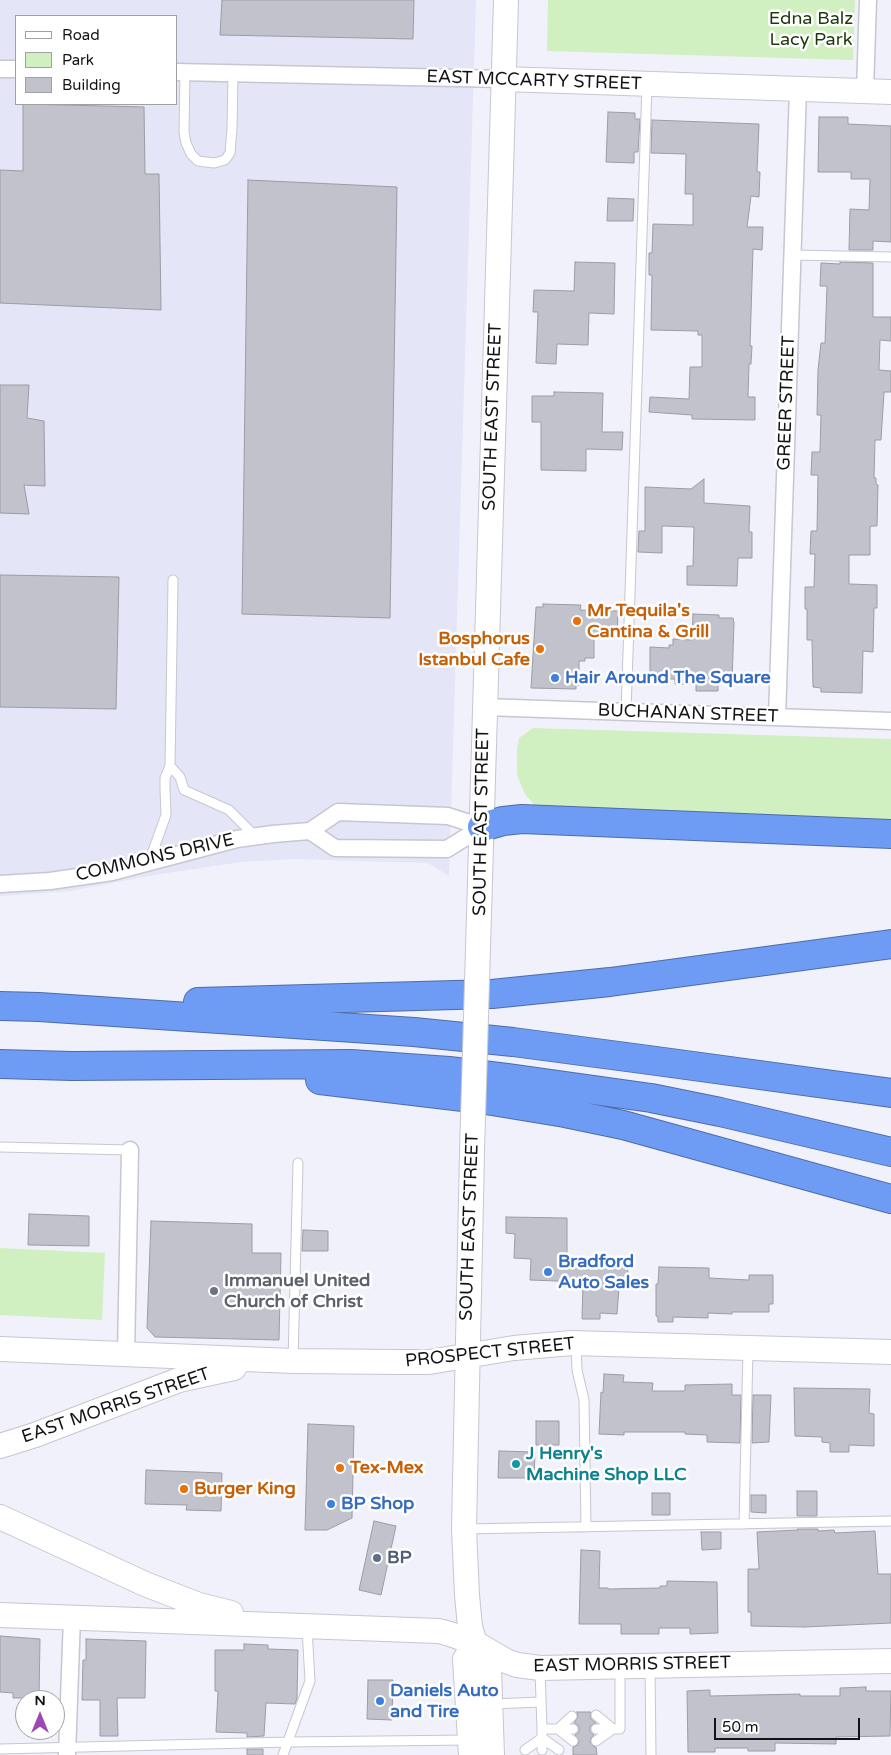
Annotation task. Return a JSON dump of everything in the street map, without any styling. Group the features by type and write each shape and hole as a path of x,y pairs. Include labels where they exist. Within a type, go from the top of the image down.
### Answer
{"highway":[{"path":"482,827 522,819 891,834"},
{"path":"39,1007 492,994 610,982 891,944"},
{"path":"0,1006 39,1007 405,1032 513,1042 891,1093"},
{"path":"0,1064 205,1066 351,1064 449,1071 651,1098 729,1114 891,1152"},
{"path":"205,1066 480,1099 565,1113 623,1125 891,1199"}],"main road":[{"name":"SOUTH EAST STREET","path":"481,1745 490,1704 489,1669 475,1643 470,1627 467,1595 464,1529 466,1356 506,0"},
{"name":"EAST MCCARTY STREET","path":"504,79 891,92"},
{"name":"PROSPECT STREET","path":"0,1349 293,1361 429,1362 530,1346 576,1343 891,1352"},
{"name":"EAST MORRIS STREET","path":"0,1446 35,1435 193,1376 241,1366 293,1361"},
{"name":"EAST MORRIS STREET","path":"0,1517 174,1596 224,1612 299,1625"},
{"name":"EAST MORRIS STREET","path":"0,1614 439,1631 475,1643 506,1661 517,1665 540,1668 891,1661"},
{"path":"475,1643 464,1659 481,1745"}],"street":[{"path":"865,91 868,0"},
{"path":"0,69 15,70"},
{"name":"EAST MCCARTY STREET","path":"181,72 504,79"},
{"name":"GREER STREET","path":"777,717 798,89"},
{"name":"BUCHANAN STREET","path":"484,707 891,721"},
{"path":"338,812 448,816 482,827 448,850 336,848 310,831 338,812"},
{"name":"COMMONS DRIVE","path":"0,884 50,881 112,872 195,849 255,836 310,831"},
{"path":"126,1354 130,1150"},
{"path":"67,1751 72,1617"}],"lane":[{"path":"181,72 186,143 191,154 198,161 214,163 225,160 230,153 234,73"},
{"path":"626,712 647,84"},
{"path":"792,255 891,257"},
{"path":"149,862 166,815 165,778 170,766 173,580"},
{"path":"170,766 180,777 184,790 230,810 255,836"},
{"path":"0,1147 130,1150"},
{"path":"293,1361 298,1164"},
{"path":"576,1343 576,1370 584,1400 586,1527"},
{"path":"744,1524 748,1348"},
{"path":"464,1529 891,1521"},
{"path":"284,1755 310,1681 299,1625"},
{"path":"596,1729 620,1729 620,1666"},
{"path":"650,1666 651,1755"},
{"path":"540,1668 542,1750"},
{"path":"490,1704 541,1702"},
{"path":"596,1715 613,1729"},
{"path":"558,1729 572,1716"},
{"path":"558,1729 573,1741"},
{"path":"524,1750 542,1734 558,1729 572,1729"},
{"path":"596,1741 613,1729"},
{"path":"542,1734 560,1750"},
{"path":"0,1749 67,1751 289,1742 481,1745"}],"shaded area":[{"path":"0,0 476,0 449,876 428,863 296,859 241,862 154,875 70,891 0,896"}],"green space":[{"name":"Edna Balz Lacy Park","path":"548,0 855,0 853,60 547,51"},
{"path":"533,728 891,739 891,825 536,807 525,794 517,775 519,738"},
{"path":"0,1248 105,1253 102,1320 0,1315"}],"building":[{"path":"222,0 414,0 413,39 220,35"},
{"path":"23,105 144,107 145,174 159,174 161,310 0,303 0,170 23,171"},
{"path":"608,112 635,113 635,119 640,119 638,152 634,152 634,163 606,162"},
{"path":"819,117 848,117 848,124 891,126 891,242 873,241 873,250 849,250 850,209 869,210 870,179 851,179 851,172 818,172"},
{"path":"652,120 759,124 757,172 760,172 759,197 751,196 747,227 763,227 762,250 753,249 750,346 752,346 751,364 749,364 748,397 755,397 755,420 692,419 692,415 649,412 650,397 689,399 690,367 702,367 702,335 698,335 698,331 651,330 652,275 649,275 649,253 652,253 653,224 693,225 693,194 685,194 686,154 651,153"},
{"path":"248,180 397,187 390,618 242,614"},
{"path":"608,198 634,199 633,221 607,221"},
{"path":"575,262 615,263 614,314 589,313 588,345 557,344 556,364 536,363 538,312 533,312 534,290 574,291"},
{"path":"840,262 873,263 873,317 891,317 891,341 880,340 879,370 891,371 891,392 884,392 881,440 875,440 874,478 876,478 876,484 878,485 877,526 871,526 870,528 870,555 849,555 849,584 877,585 877,608 874,608 873,652 863,651 862,693 821,692 821,688 813,687 812,640 807,640 807,609 805,609 805,587 814,587 815,554 810,554 811,531 817,531 818,475 811,475 812,452 820,452 821,415 817,415 818,370 821,343 825,343 827,286 820,286 821,263 840,264"},
{"path":"0,385 29,385 27,418 44,421 45,486 24,485 29,514 0,513"},
{"path":"554,392 603,393 602,432 623,432 622,450 586,449 586,471 541,470 541,422 532,422 532,396 554,396"},
{"path":"704,479 704,503 750,506 749,532 752,532 752,558 738,558 737,586 687,585 687,566 693,566 694,527 662,526 662,553 638,552 639,531 645,531 645,487 691,489"},
{"path":"0,575 119,577 116,709 0,707"},
{"path":"543,604 581,605 580,610 618,611 617,636 594,636 594,658 585,658 585,661 579,661 579,685 576,685 576,689 531,688 536,607 543,607"},
{"path":"693,614 719,615 719,618 733,618 732,682 718,682 718,691 696,691 696,684 675,684 675,679 650,679 650,647 669,648 669,645 673,645 673,639 692,640"},
{"path":"29,1214 89,1216 89,1246 28,1245"},
{"path":"506,1217 567,1218 567,1263 628,1265 627,1288 619,1288 617,1314 600,1313 600,1319 582,1319 583,1282 530,1280 531,1259 514,1258 515,1234 506,1233"},
{"name":"Immanuel United Church of Christ","path":"151,1221 252,1224 252,1253 281,1253 279,1340 155,1337 147,1328"},
{"path":"303,1230 328,1231 328,1251 302,1251"},
{"path":"659,1267 709,1268 709,1278 749,1280 749,1275 773,1275 773,1304 769,1304 769,1312 708,1313 708,1318 673,1317 673,1322 658,1322 658,1317 656,1316 656,1284 658,1284"},
{"path":"604,1374 624,1375 623,1382 653,1383 652,1391 684,1391 685,1385 732,1384 732,1395 741,1395 740,1443 707,1442 707,1435 685,1434 685,1432 624,1432 624,1435 599,1434"},
{"path":"794,1388 870,1389 869,1413 874,1414 874,1446 849,1445 849,1452 830,1452 830,1443 822,1442 822,1437 795,1436"},
{"path":"753,1395 771,1395 769,1442 752,1443"},
{"path":"536,1421 559,1421 559,1445 536,1445"},
{"path":"308,1424 354,1426 352,1518 327,1530 305,1530"},
{"name":"J Henry's Machine Shop LLC","path":"499,1451 535,1452 534,1478 498,1478"},
{"name":"Burger King","path":"146,1470 222,1473 221,1511 186,1510 187,1505 145,1504"},
{"path":"797,1491 817,1491 817,1516 797,1516"},
{"path":"652,1493 670,1493 670,1515 652,1515"},
{"path":"751,1495 766,1495 766,1513 751,1512"},
{"path":"374,1521 396,1526 381,1595 359,1590"},
{"path":"798,1529 834,1530 835,1533 875,1531 878,1574 891,1574 891,1623 804,1627 751,1626 751,1612 748,1612 748,1569 759,1569 757,1532"},
{"path":"701,1532 721,1532 721,1549 702,1550"},
{"path":"581,1550 600,1551 599,1588 660,1588 660,1586 667,1586 667,1581 717,1582 718,1633 690,1634 690,1628 659,1628 659,1634 621,1634 621,1624 579,1624"},
{"path":"0,1636 40,1639 39,1690 15,1690 15,1698 13,1698 13,1693 0,1692"},
{"path":"86,1639 146,1641 145,1698 117,1698 118,1736 100,1736 100,1700 82,1700 83,1660 86,1660"},
{"path":"244,1644 268,1645 268,1649 298,1650 297,1698 295,1704 266,1703 264,1736 247,1737 247,1733 216,1732 218,1691 215,1691 215,1650 244,1650"},
{"name":"Daniels Auto and Tire","path":"368,1680 393,1680 392,1720 367,1719"},
{"path":"866,1687 866,1691 891,1691 890,1736 836,1737 836,1744 775,1743 775,1751 748,1751 748,1748 715,1748 715,1752 688,1752 687,1691 710,1690 710,1696 800,1694 800,1696 840,1696 840,1688"},
{"path":"577,1712 591,1712 590,1718 596,1723 590,1726 590,1732 594,1735 590,1742 596,1747 597,1755 573,1755 573,1747 578,1745 579,1741 575,1735 579,1732 579,1726 574,1723 578,1717"},
{"path":"247,1749 263,1749 263,1755 247,1755"}],"place":[{"name":"Mr Tequila's Cantina & Grill","path":"577,621"},
{"name":"Bosphorus Istanbul Cafe","path":"540,649"},
{"name":"Hair Around The Square","path":"555,678"},
{"name":"Bradford Auto Sales","path":"548,1272"},
{"name":"Immanuel United Church of Christ","path":"214,1291"},
{"name":"J Henry's Machine Shop LLC","path":"516,1464"},
{"name":"Tex-Mex","path":"340,1468"},
{"name":"Burger King","path":"184,1489"},
{"name":"BP Shop","path":"331,1504"},
{"name":"BP","path":"377,1558"},
{"name":"Daniels Auto and Tire","path":"380,1701"}]}
